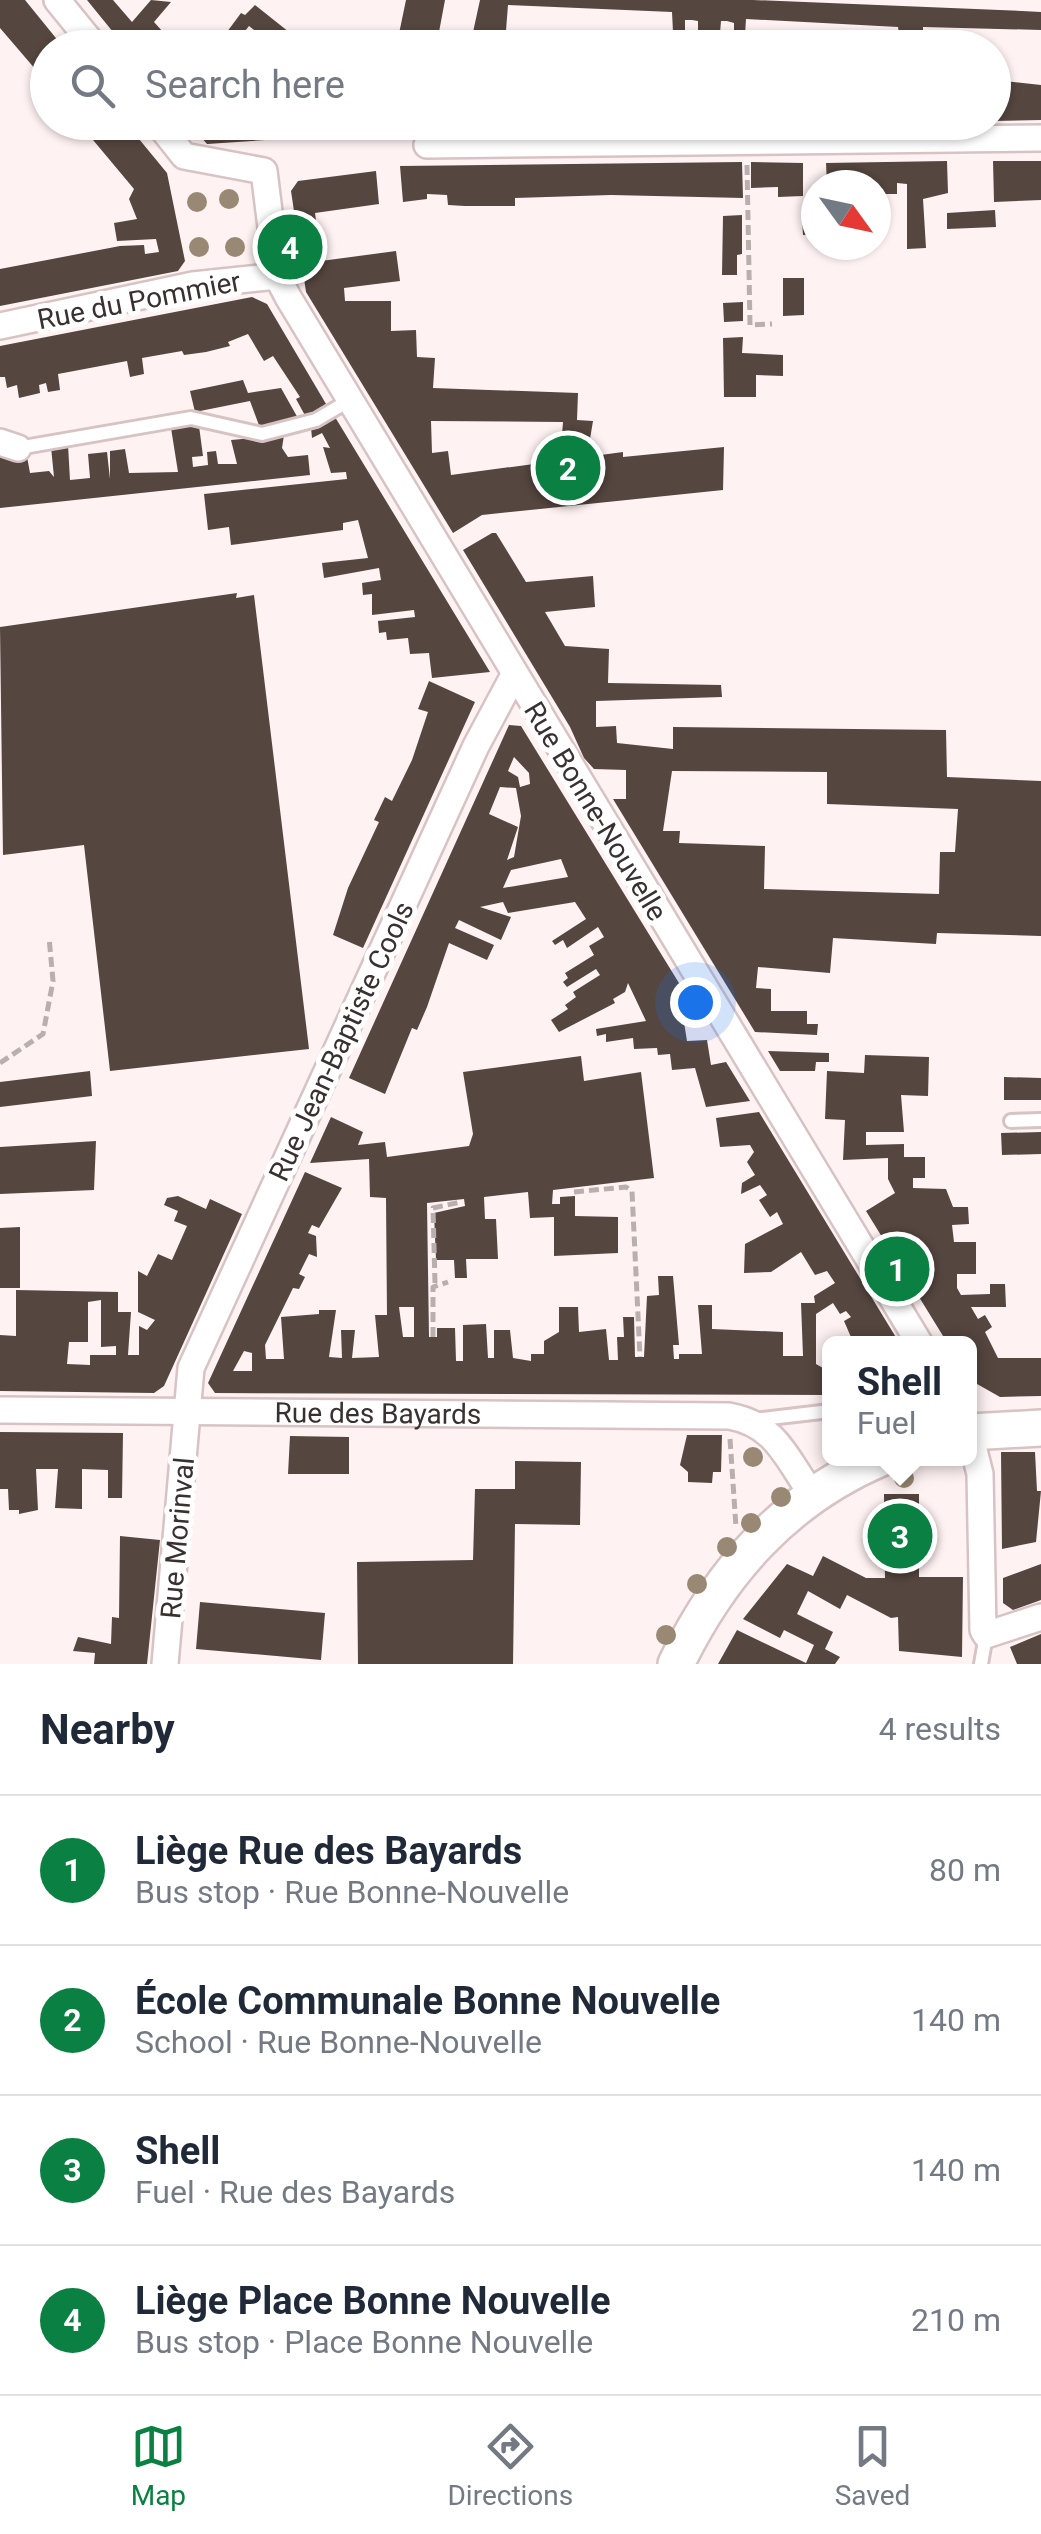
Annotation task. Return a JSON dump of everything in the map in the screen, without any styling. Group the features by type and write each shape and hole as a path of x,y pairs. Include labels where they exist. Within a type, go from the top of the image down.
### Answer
{"street":[{"path":"57,0 81,30"},
{"path":"1011,138 1041,138"},
{"path":"171,140 184,156 194,160 264,171 278,276"},
{"path":"427,145 844,140"},
{"name":"Rue du Pommier","path":"0,326 193,285 278,276"},
{"name":"Rue Bonne-Nouvelle","path":"278,276 514,675 915,1336"},
{"name":"Rue Jean-Baptiste Cools","path":"189,1412 191,1368 476,746 514,675"},
{"name":"Rue des Bayards","path":"0,1410 742,1418"},
{"name":"Rue Morinval","path":"166,1664 189,1412"},
{"path":"742,1418 766,1430 811,1494"},
{"path":"977,1433 1041,1428"},
{"path":"977,1462 986,1635 1041,1617"},
{"path":"676,1664 722,1584 755,1544 811,1494 865,1466"}],"lane":[{"path":"9,445 191,418 262,434 316,420 350,400"},
{"path":"1011,1120 1041,1120"},
{"name":"Rue des Bayards","path":"742,1418 822,1412"},
{"path":"982,1664 986,1635"}],"path":[{"path":"746,141 750,325 772,324"},
{"path":"0,1062 43,1034 54,981 49,937"},
{"path":"574,1192 626,1187 632,1191 640,1357"},
{"path":"433,1337 432,1208 460,1202"},
{"path":"435,1283 448,1282"},
{"path":"742,1418 732,1523 755,1544"}],"building":[{"path":"0,0 25,0 49,30 30,30 30,63 0,28"},
{"path":"87,0 113,0 132,22 151,0 171,2 154,22 161,30 111,30"},
{"path":"406,0 445,0 439,30 400,30"},
{"path":"480,0 753,0 1041,12 1041,30 898,30 746,19 745,30 734,30 734,23 721,21 720,30 698,30 698,21 685,20 685,30 673,30 672,12 508,5 506,30 473,30"},
{"path":"255,5 286,30 254,30 249,26 246,30 228,30 241,13 245,15"},
{"path":"1011,82 1041,85 1041,120 1011,121"},
{"path":"93,140 140,140 167,173 185,261 178,271 0,306 0,269 120,246 144,245 145,254 159,252 156,239 117,241 114,223 137,219 129,199 134,189"},
{"path":"204,140 266,140 207,144"},
{"path":"947,161 948,193 923,199 926,248 907,249 907,184 897,183 897,194 891,194 891,170 826,170 826,163"},
{"path":"993,161 1041,161 1041,200 994,202"},
{"path":"742,162 743,198 515,198 515,206 448,205 447,195 427,194 427,199 403,202 400,166"},
{"path":"751,162 803,163 801,196 778,197 778,187 751,188"},
{"path":"376,171 379,204 315,213 321,261 396,251 400,281 344,288 345,301 391,301 391,331 416,330 417,357 435,358 433,388 578,393 577,420 593,421 590,439 578,440 578,447 561,448 563,422 431,421 432,453 448,451 451,475 623,452 623,457 724,447 723,490 482,515 453,533 306,292 291,191 298,181"},
{"path":"995,210 996,227 947,229 947,213"},
{"path":"742,215 742,254 737,255 737,275 722,275 723,216"},
{"path":"783,278 804,278 804,315 783,316"},
{"path":"252,297 267,304 329,409 307,419 296,399 300,397 273,356 264,361 248,334 228,342 230,346 206,352 184,355 182,351 142,358 144,374 130,377 127,361 58,374 60,390 48,392 46,383 39,385 40,393 19,398 17,385 7,388 5,377 0,377 0,346"},
{"path":"743,302 743,321 724,322 723,303"},
{"path":"743,337 742,353 783,355 783,376 756,375 756,397 724,397 723,338"},
{"path":"243,380 248,393 281,388 299,420 260,428 250,401 195,412 190,391"},
{"path":"335,417 490,672 432,678 429,653 410,654 408,638 387,640 386,632 379,633 378,621 415,617 414,610 372,615 372,594 363,595 362,583 381,580 379,568 324,578 322,563 368,558 358,520 343,523 343,530 231,545 229,527 208,530 204,494 347,479 346,472 331,473 323,447 330,448 322,433 312,438 311,428"},
{"path":"199,426 203,456 192,457 193,467 208,465 207,452 216,451 218,464 237,464 231,440 284,435 282,448 288,457 308,455 310,475 0,508 0,456 26,451 30,473 49,471 54,477 51,447 68,445 70,480 90,478 88,454 107,452 110,479 110,451 125,449 129,473 178,472 171,428"},
{"path":"496,533 526,582 593,576 595,607 545,612 565,646 609,649 608,683 721,685 722,697 596,701 596,727 616,726 617,743 673,749 673,727 946,730 947,777 1041,781 1041,936 937,933 936,944 833,938 830,973 758,967 756,988 771,989 771,1011 807,1011 807,1024 818,1024 817,1035 755,1032 613,799 626,799 626,770 594,769 584,758 570,727 463,550","holes":["672,771 827,772 827,804 958,809 955,852 940,852 939,894 764,889 765,846 679,843 680,831 663,831"]},
{"path":"237,593 236,598 254,595 309,1049 110,1071 84,845 3,855 0,627"},
{"path":"429,681 475,702 363,948 333,935 348,888 379,822 374,820 385,797 392,801 412,760 428,712 418,709"},
{"path":"509,725 521,726 698,1014 683,1016 687,1041 707,1040 711,1065 726,1062 750,1101 706,1107 695,1068 672,1070 670,1054 658,1055 657,1048 634,1049 633,1038 606,1042 606,1034 597,1036 596,1029 646,1021 628,983 625,992 613,999 615,1003 559,1032 551,1020 568,1009 565,1005 576,997 573,992 600,975 596,969 567,987 563,982 568,978 565,973 594,955 589,946 604,937 598,927 567,948 563,940 555,945 552,941 586,919 575,902 508,913 503,902 480,907 511,917 501,940 459,920 455,928 494,945 487,960 449,943 427,1007 417,1030 412,1028 385,1094 349,1078","holes":["514,757 529,773 530,784 520,787 518,777 508,771","500,787 516,788 521,816 514,857 507,860 518,827 489,814","561,859 568,877 503,888 511,870"]},
{"path":"768,1051 829,1053 829,1062 816,1062 815,1071 780,1071"},
{"path":"865,1055 929,1057 928,1096 901,1095 904,1132 866,1132 866,1145 904,1144 904,1157 925,1157 925,1178 913,1178 913,1188 946,1189 953,1207 968,1207 969,1224 952,1225 954,1242 976,1242 976,1274 957,1274 957,1288 961,1295 990,1294 990,1284 1005,1284 1006,1307 971,1307 978,1319 985,1315 992,1327 985,1332 998,1358 1041,1358 1041,1396 1000,1397 977,1384 977,1336 943,1336 866,1211 895,1193 888,1179 888,1158 843,1160 845,1120 825,1119 827,1071 864,1073"},
{"path":"581,1056 584,1081 641,1072 654,1178 553,1190 552,1204 560,1204 560,1197 575,1196 575,1216 618,1217 618,1253 554,1256 554,1217 530,1218 528,1192 484,1197 485,1219 496,1219 498,1259 466,1259 467,1278 455,1278 454,1260 436,1260 434,1213 465,1206 464,1199 427,1203 429,1337 437,1337 437,1328 455,1328 456,1361 463,1361 463,1325 486,1324 488,1358 494,1358 494,1330 510,1330 513,1358 531,1361 531,1354 544,1354 544,1341 559,1332 559,1307 578,1307 579,1332 606,1329 609,1360 618,1360 617,1337 624,1337 623,1317 634,1317 635,1357 644,1357 647,1296 659,1295 658,1276 673,1276 679,1345 673,1345 674,1359 679,1359 679,1354 702,1354 698,1305 712,1305 712,1329 783,1332 783,1356 803,1356 801,1303 815,1303 814,1296 835,1283 827,1271 815,1275 801,1252 771,1272 744,1273 745,1244 783,1224 777,1212 770,1217 759,1200 767,1195 760,1185 741,1194 742,1183 755,1175 747,1162 754,1152 750,1145 720,1147 716,1118 759,1112 895,1336 851,1336 844,1321 851,1317 846,1311 840,1314 833,1303 816,1314 816,1364 822,1367 822,1395 215,1393 208,1383 305,1172 342,1188 319,1228 312,1225 308,1233 316,1236 317,1257 309,1254 299,1274 305,1277 299,1289 293,1288 265,1345 266,1359 284,1359 281,1317 319,1314 319,1310 336,1310 329,1357 342,1358 341,1330 355,1330 352,1358 379,1357 375,1315 387,1315 386,1198 370,1197 369,1159 310,1163 331,1117 363,1132 358,1145 385,1142 387,1157 469,1146 473,1134 463,1072","holes":["399,1307 414,1307 414,1337 403,1337","244,1351 252,1353 252,1371 233,1371"]},
{"path":"90,1071 92,1096 0,1107 0,1082"},
{"path":"1004,1077 1041,1078 1041,1100 1004,1100"},
{"path":"1041,1132 1041,1154 1002,1155 1001,1133"},
{"path":"96,1141 94,1190 0,1194 0,1147"},
{"path":"178,1196 206,1209 210,1199 242,1214 164,1386 154,1393 0,1391 0,1335 16,1336 16,1290 118,1292 118,1312 131,1312 128,1355 139,1355 139,1326 147,1330 155,1320 138,1312 138,1271 147,1276 158,1254 172,1260 187,1226 174,1221 178,1211 164,1205 167,1198","holes":["101,1300 101,1347 116,1346 116,1355 90,1355 90,1365 67,1364 69,1342 88,1342 88,1302"]},
{"path":"20,1227 20,1288 0,1288 0,1228"},
{"path":"0,1432 123,1433 122,1498 108,1498 108,1470 82,1469 82,1509 55,1508 58,1469 36,1469 38,1510 19,1514 19,1510 9,1510 8,1489 0,1489"},
{"path":"687,1435 722,1435 721,1472 713,1472 712,1483 688,1482 688,1472 680,1465"},
{"path":"290,1436 349,1437 349,1474 288,1474"},
{"path":"1001,1452 1035,1452 1037,1491 1041,1491 1036,1542 1002,1549"},
{"path":"515,1461 581,1462 580,1525 515,1524 513,1664 358,1664 357,1562 473,1560 475,1489 515,1489"},
{"path":"884,1494 919,1494 919,1577 963,1577 962,1657 899,1651 898,1617 891,1618 847,1595 840,1609 808,1591 797,1614 833,1632 825,1649 840,1657 835,1664 718,1664 737,1630 806,1663 814,1645 784,1630 780,1638 743,1619 787,1564 813,1576 823,1556 866,1578 885,1578"},
{"path":"120,1536 160,1540 147,1664 94,1664 95,1653 73,1651 78,1637 111,1644 112,1617 119,1618"},
{"path":"1041,1564 1041,1600 1013,1610 1003,1603 1003,1578"},
{"path":"200,1602 325,1613 321,1660 196,1649"},
{"path":"1041,1634 1041,1664 1017,1664 1010,1647"}],"place":[{"name":"Liège Place Bonne Nouvelle","path":"290,247"},
{"name":"École Communale Bonne Nouvelle","path":"568,468"},
{"name":"Liège Rue des Bayards","path":"897,1269"},
{"name":"Shell","path":"900,1536"}]}
